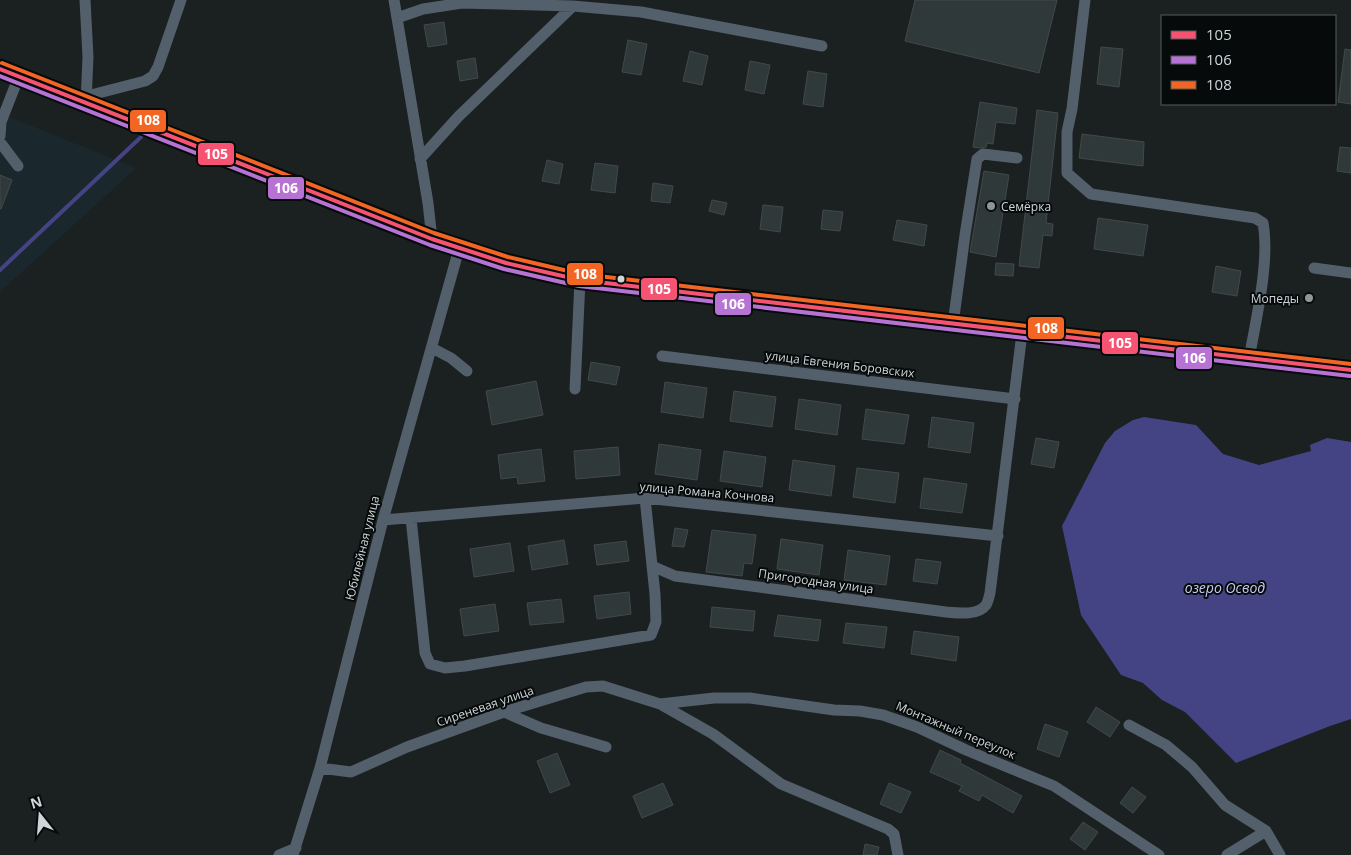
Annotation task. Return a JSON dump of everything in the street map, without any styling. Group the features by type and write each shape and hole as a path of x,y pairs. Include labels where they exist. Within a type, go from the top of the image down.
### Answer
{"highway":[{"path":"0,69 86,99 432,240 506,264 580,280 1351,370"}],"street":[{"path":"85,0 88,57 86,99 145,81 153,76 158,67 181,0"},
{"path":"394,0 428,203 432,240"},
{"path":"1085,0 1072,109 1067,132 1067,173 1091,194 1256,218 1263,223 1266,240 1259,299 1248,359"},
{"path":"397,18 423,9 462,3 573,6 640,12 822,46"},
{"path":"420,160 459,116 573,6"},
{"path":"0,136 1,122 18,76"},
{"path":"0,142 18,166"},
{"path":"954,324 977,159 983,154 1017,158"},
{"name":"Юбилейная улица","path":"295,852 320,768 383,520 459,249"},
{"path":"1314,268 1351,274"},
{"path":"575,389 580,280"},
{"path":"998,536 1022,333"},
{"path":"432,348 451,358 467,371"},
{"name":"улица Евгения Боровских","path":"662,356 1015,399"},
{"path":"411,518 425,653 430,664 446,668 651,635 656,622 645,498"},
{"name":"улица Романа Кочнова","path":"383,520 645,498 998,536"},
{"name":"Пригородная улица","path":"652,566 675,576 963,613 979,611 986,605 990,593 998,536"},
{"name":"Сиреневая улица","path":"320,768 351,772 407,747 504,712 586,687 603,686 660,704"},
{"name":"Монтажный переулок","path":"660,704 714,698 750,698 882,715 917,727 966,750 1054,786 1159,855"},
{"path":"660,704 713,734 781,784 888,829 894,834 898,855"},
{"path":"504,712 541,728 606,747"},
{"path":"1129,726 1166,745 1192,767 1225,805 1266,831 1280,855"},
{"path":"1227,855 1266,831"},
{"path":"279,855 295,852"}],"shaded area":[{"path":"0,113 136,168 0,292"}],"water":[{"name":"озеро Освод","path":"1144,417 1196,425 1223,454 1259,465 1311,451 1310,445 1327,438 1351,442 1351,719 1236,763 1185,712 1162,700 1143,683 1121,675 1081,615 1062,526 1105,443 1115,431 1133,420"}],"building":[{"path":"915,0 1057,0 1039,73 905,41"},
{"path":"444,22 447,44 428,47 424,25"},
{"path":"628,40 647,44 641,75 622,72"},
{"path":"1101,47 1123,49 1119,87 1097,84"},
{"path":"1345,49 1351,50 1351,104 1338,102"},
{"path":"690,51 708,56 702,85 683,81"},
{"path":"475,58 478,78 460,81 457,61"},
{"path":"750,61 770,65 764,94 745,90"},
{"path":"808,71 827,74 823,107 803,104"},
{"path":"980,102 1017,108 1015,124 996,122 993,144 987,143 986,147 979,148 973,147"},
{"path":"1037,110 1058,113 1046,223 1053,224 1052,236 1043,235 1039,268 1019,266"},
{"path":"1082,134 1144,142 1143,166 1079,158"},
{"path":"1340,147 1351,148 1351,173 1337,171"},
{"path":"547,160 563,164 559,184 542,181"},
{"path":"595,163 618,166 615,193 591,190"},
{"name":"Семёрка","path":"984,171 1009,175 996,257 970,252"},
{"path":"0,175 12,180 1,209 0,209"},
{"path":"653,183 673,186 670,203 651,201"},
{"path":"712,200 727,203 724,215 709,211"},
{"path":"763,205 783,207 780,232 760,229"},
{"path":"823,210 843,212 840,231 821,229"},
{"path":"1098,218 1148,225 1143,256 1094,249"},
{"path":"897,220 927,225 924,246 893,240"},
{"path":"996,263 1014,264 1013,276 995,275"},
{"path":"1216,266 1241,271 1237,296 1212,292"},
{"path":"591,362 620,367 616,385 588,380"},
{"path":"536,381 543,415 492,425 486,391"},
{"path":"665,382 707,388 703,418 661,412"},
{"path":"734,391 776,397 772,427 730,421"},
{"path":"799,399 841,405 837,435 795,429"},
{"path":"866,409 909,415 904,444 862,439"},
{"path":"932,417 974,423 970,453 928,447"},
{"path":"1036,438 1059,442 1054,468 1031,464"},
{"path":"659,444 701,450 697,480 655,474"},
{"path":"618,447 620,475 576,479 574,451"},
{"path":"541,449 545,481 518,484 517,477 501,479 498,455"},
{"path":"724,451 766,457 762,487 720,481"},
{"path":"793,460 835,466 831,496 789,490"},
{"path":"857,468 899,473 895,503 853,497"},
{"path":"924,478 967,484 962,513 920,508"},
{"path":"675,528 688,530 684,547 672,546"},
{"path":"712,530 756,535 752,564 744,563 742,576 706,572"},
{"path":"781,539 823,545 819,575 777,569"},
{"path":"564,540 568,564 532,570 528,546"},
{"path":"626,541 629,561 597,565 594,545"},
{"path":"510,543 514,571 474,577 470,549"},
{"path":"848,550 890,556 886,585 844,580"},
{"path":"916,559 941,562 937,584 913,581"},
{"path":"629,592 631,614 597,619 594,596"},
{"path":"561,599 564,622 530,625 527,603"},
{"path":"495,604 499,631 464,636 460,609"},
{"path":"712,607 755,611 753,631 710,627"},
{"path":"778,615 821,620 818,641 774,636"},
{"path":"846,623 887,627 884,648 843,643"},
{"path":"914,631 959,637 956,661 911,654"},
{"path":"1096,707 1120,722 1110,737 1087,722"},
{"path":"1045,724 1068,732 1059,757 1037,749"},
{"path":"940,750 961,760 960,763 1022,796 1013,813 982,795 979,801 959,791 962,786 930,772"},
{"path":"557,753 570,785 550,793 537,761"},
{"path":"663,783 673,805 642,818 633,796"},
{"path":"889,783 911,792 901,813 880,804"},
{"path":"1132,787 1146,797 1133,813 1120,803"},
{"path":"1083,822 1098,832 1085,850 1070,839"},
{"path":"865,844 879,847 877,855 863,855"}],"waterway":[{"path":"0,270 141,137"}],"transit line":[{"name":"108","path":"2,63 434,233 508,257 581,274 1351,364"},
{"name":"105","path":"0,69 432,239 506,263 580,280 1351,370"},
{"name":"106","path":"0,76 430,245 504,269 579,286 1350,376"}],"place":[{"name":"Семёрка","path":"991,206"},
{"name":"Мопеды","path":"1309,298"}]}
